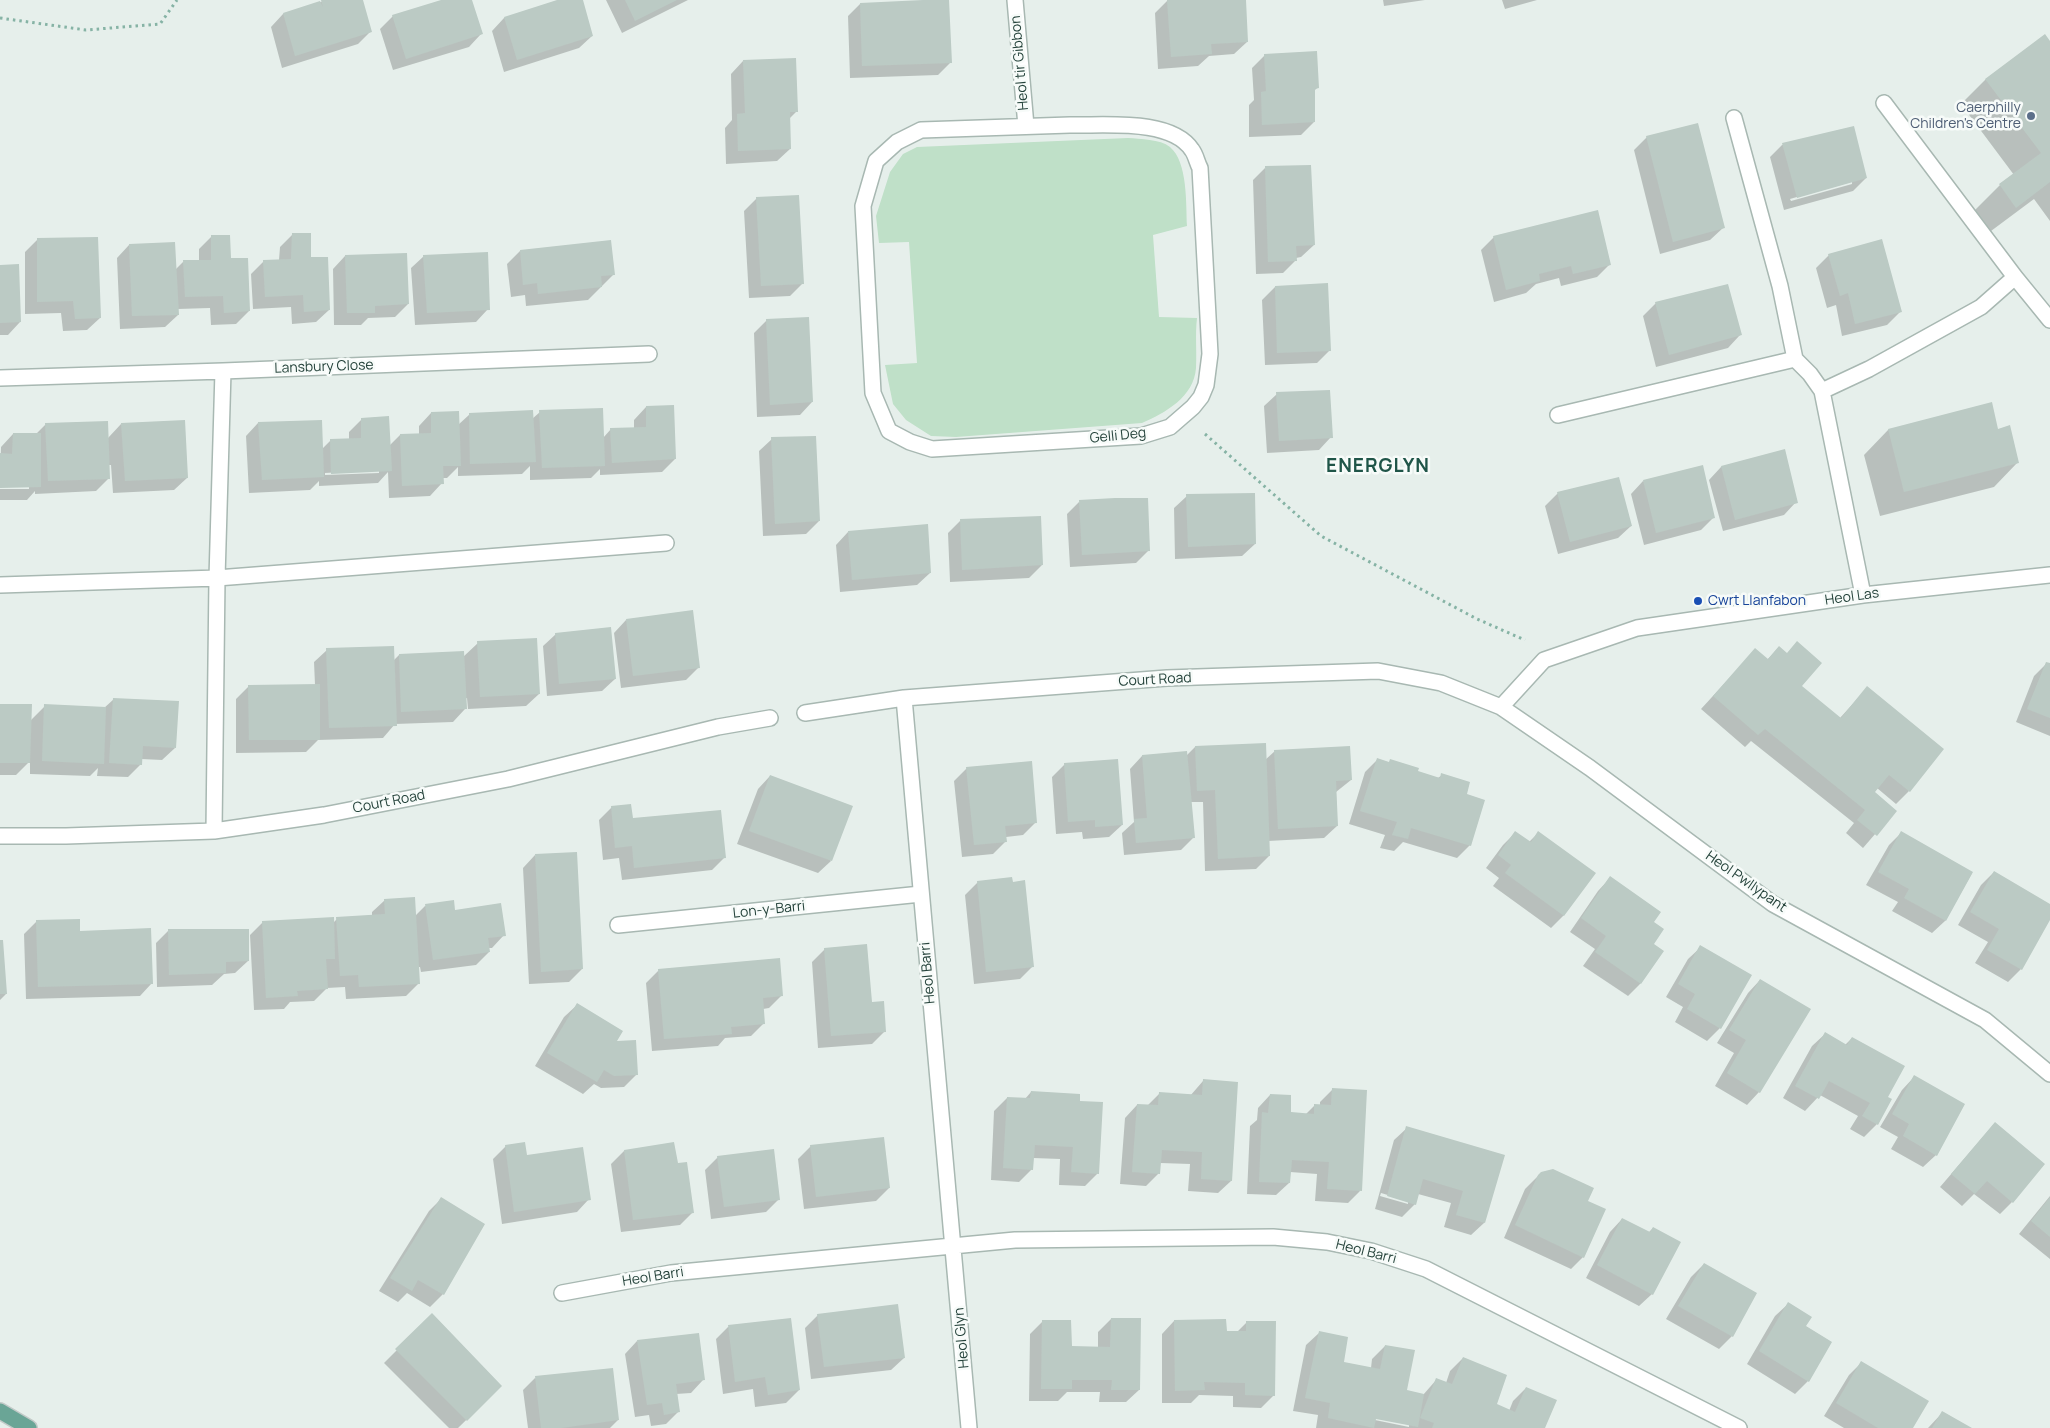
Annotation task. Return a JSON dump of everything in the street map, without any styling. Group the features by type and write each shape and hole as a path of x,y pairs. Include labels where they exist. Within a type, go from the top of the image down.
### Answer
{"main road":[{"path":"0,1411 29,1428"}],"street":[{"name":"Heol tir Gibbon","path":"1015,0 1026,126"},
{"path":"1884,103 2015,277 2050,320"},
{"path":"1734,118 1780,286 1795,359 1810,374 1822,391 1863,595"},
{"name":"Gelli Deg","path":"1026,126 1135,126 1156,128 1177,136 1192,150 1200,168 1210,354 1206,385 1201,397 1184,416 1170,427 1141,436 932,449 910,442 889,431 873,393 863,206 876,161 897,142 921,130 1026,126"},
{"path":"1822,391 1869,369 1981,307 2015,277"},
{"name":"Lansbury Close","path":"0,378 649,354"},
{"path":"1558,416 1795,359"},
{"path":"214,831 217,578 223,371"},
{"path":"0,585 217,578 666,543"},
{"name":"Heol Las","path":"1501,707 1544,660 1637,628 1863,595 2050,575"},
{"name":"Court Road","path":"805,713 904,698 1167,678 1378,671 1441,683 1501,707"},
{"name":"Heol Barri","path":"904,698 954,1248"},
{"name":"Heol Pwllypant","path":"1501,707 1590,768 1773,904 1985,1020 2050,1074"},
{"name":"Court Road","path":"0,836 66,836 214,831 324,815 508,779 718,726 770,718"},
{"name":"Lon-y-Barri","path":"618,926 921,894"},
{"name":"Heol Barri","path":"562,1293 671,1272 954,1248 1015,1240 1273,1237 1326,1242 1371,1251 1426,1269 1739,1428"},
{"name":"Heol Glyn","path":"954,1248 969,1428"}],"path":[{"path":"0,18 86,30 160,24 177,0"},
{"path":"1184,416 1321,536 1477,619 1558,655"}],"green space":[{"path":"1128,138 1144,139 1166,144 1176,154 1183,173 1187,226 1153,235 1159,317 1197,318 1196,368 1194,378 1184,396 1169,409 1142,423 956,437 931,436 906,420 893,404 885,365 917,363 909,242 879,243 876,216 890,172 903,154 917,147"}],"building":[{"path":"321,0 363,0 372,32 295,56 283,13 320,1 323,7"},
{"path":"441,0 472,0 483,34 406,59 392,15"},
{"path":"557,0 583,0 593,36 517,60 504,17"},
{"path":"625,0 677,0 635,21"},
{"path":"949,0 952,63 862,66 860,3"},
{"path":"1167,0 1246,0 1248,42 1211,44 1212,54 1171,57"},
{"name":"Caerphilly Children's Centre","path":"2045,34 2050,41 2050,182 2016,208 1999,184 2041,153 1985,79"},
{"path":"1317,51 1319,88 1315,89 1315,122 1262,125 1261,92 1266,91 1264,54"},
{"path":"796,58 798,112 790,112 791,149 738,151 737,114 745,113 743,60"},
{"path":"1698,123 1725,228 1673,242 1646,136"},
{"path":"1854,126 1867,178 1797,198 1782,143"},
{"path":"1311,165 1315,245 1296,246 1297,261 1268,262 1265,166"},
{"path":"799,195 804,284 761,286 756,197"},
{"path":"1598,210 1611,265 1573,274 1571,266 1539,274 1540,281 1506,290 1493,236"},
{"path":"292,233 311,233 311,257 328,257 330,310 304,312 303,295 265,297 263,260 291,259"},
{"path":"211,235 230,235 231,258 248,258 250,311 224,313 223,296 185,297 183,260 211,260"},
{"path":"98,237 101,318 75,319 73,301 37,302 37,238"},
{"path":"1882,239 1902,312 1855,324 1848,293 1840,296 1828,254"},
{"path":"611,240 615,275 601,276 602,287 538,294 537,283 523,285 520,250"},
{"path":"175,242 179,315 132,316 129,244"},
{"path":"488,252 490,310 427,313 423,255"},
{"path":"407,253 409,304 375,306 375,313 347,313 345,255"},
{"path":"19,264 21,322 0,323 0,265"},
{"path":"1328,283 1331,351 1277,353 1275,286"},
{"path":"1728,284 1742,335 1669,355 1655,302"},
{"path":"809,317 813,402 770,405 766,319"},
{"path":"1330,390 1333,438 1279,441 1276,392"},
{"path":"1992,402 1998,429 2010,425 2019,463 1904,492 1888,429"},
{"path":"674,405 676,459 612,463 610,428 646,427 646,406"},
{"path":"603,408 605,466 542,468 539,410"},
{"path":"533,410 536,462 470,464 469,413"},
{"path":"459,411 461,466 443,466 444,484 402,486 400,434 431,433 431,412"},
{"path":"389,416 392,471 331,474 330,439 361,438 361,418"},
{"path":"185,420 188,478 125,481 121,423"},
{"path":"322,420 324,477 262,480 258,422"},
{"path":"108,421 110,479 48,481 45,423"},
{"path":"13,433 41,433 41,487 0,488 0,453 12,454"},
{"path":"816,436 820,521 775,524 771,437"},
{"path":"1785,449 1798,503 1735,520 1721,466"},
{"path":"1703,465 1715,518 1656,533 1643,480"},
{"path":"1619,477 1632,526 1570,542 1557,492"},
{"path":"1255,493 1256,544 1188,547 1186,494"},
{"path":"1148,498 1150,551 1082,555 1079,500"},
{"path":"1041,516 1043,565 962,570 960,519"},
{"path":"928,524 931,573 852,580 848,531"},
{"path":"693,610 700,668 633,676 626,619"},
{"path":"611,627 616,679 559,684 555,633"},
{"path":"537,638 540,694 480,697 477,641"},
{"path":"1797,641 1822,663 1802,686 1841,718 1867,686 1944,749 1910,792 1889,775 1875,792 1897,811 1877,836 1857,820 1865,810 1765,729 1758,735 1713,696 1755,648 1768,659 1779,646 1787,653"},
{"path":"394,646 397,726 329,728 326,648"},
{"path":"464,651 467,709 401,712 399,654"},
{"path":"2046,662 2050,663 2050,718 2027,709"},
{"path":"320,684 320,740 249,740 248,685"},
{"path":"113,698 179,701 176,748 143,746 142,765 109,763"},
{"path":"0,704 32,704 30,763 0,763"},
{"path":"44,704 106,707 104,764 42,761"},
{"path":"1266,743 1270,856 1218,859 1215,790 1197,791 1195,746"},
{"path":"1350,746 1352,780 1336,781 1338,826 1278,829 1274,750"},
{"path":"1187,751 1195,838 1136,843 1134,819 1147,818 1142,755"},
{"path":"1377,758 1389,762 1390,759 1419,768 1418,771 1440,778 1441,773 1470,782 1467,794 1485,800 1471,846 1411,828 1408,839 1392,835 1397,822 1360,811"},
{"path":"1118,759 1123,825 1095,827 1095,820 1068,822 1064,763"},
{"path":"1032,761 1037,823 1005,826 1007,842 974,845 966,767"},
{"path":"770,775 853,806 832,861 749,831"},
{"path":"631,804 633,818 721,810 726,858 634,868 632,846 615,848 611,806"},
{"path":"1515,831 1531,842 1538,831 1596,873 1564,916 1505,873 1511,865 1498,855"},
{"path":"1901,831 1973,872 1946,921 1904,898 1909,889 1878,872"},
{"path":"577,852 583,969 541,972 535,854"},
{"path":"1994,871 2050,904 2050,920 2022,970 1987,950 1999,929 1970,912"},
{"path":"1610,876 1661,912 1654,922 1664,929 1654,944 1664,951 1641,984 1595,952 1606,936 1581,918"},
{"path":"1012,877 1013,882 1025,880 1034,967 986,972 977,881"},
{"path":"415,897 420,984 359,987 358,975 340,976 336,917 385,914 384,899"},
{"path":"454,900 455,910 501,903 506,936 488,938 490,952 433,960 425,904"},
{"path":"334,917 335,959 326,959 328,989 297,991 298,996 266,998 262,921"},
{"path":"80,919 80,931 151,928 153,984 38,987 36,920"},
{"path":"168,929 249,929 249,961 226,962 226,973 169,975"},
{"path":"0,940 3,940 7,994 0,994"},
{"path":"867,944 872,1002 884,1001 886,1032 831,1036 824,948"},
{"path":"1700,945 1752,975 1721,1029 1687,1009 1695,994 1678,984"},
{"path":"780,958 783,996 763,998 765,1024 731,1027 732,1034 664,1039 658,969"},
{"path":"1760,979 1811,1009 1760,1093 1727,1073 1746,1040 1729,1030"},
{"path":"577,1003 623,1031 617,1041 636,1040 638,1075 614,1076 604,1070 597,1082 547,1053"},
{"path":"1825,1032 1847,1045 1852,1037 1905,1066 1888,1097 1892,1099 1878,1125 1862,1116 1870,1103 1829,1081 1819,1099 1795,1086"},
{"path":"1914,1075 1965,1104 1937,1156 1903,1136 1909,1124 1892,1114"},
{"path":"1203,1079 1238,1082 1232,1181 1201,1179 1202,1152 1162,1150 1160,1174 1132,1172 1137,1104 1158,1105 1159,1092 1202,1095"},
{"path":"1332,1088 1367,1090 1362,1191 1327,1189 1329,1162 1292,1160 1290,1183 1259,1182 1262,1112 1268,1113 1270,1094 1291,1095 1291,1112 1314,1114 1314,1104 1331,1105"},
{"path":"1031,1091 1080,1094 1080,1101 1103,1102 1099,1174 1071,1172 1073,1147 1035,1145 1033,1170 1003,1168 1007,1097 1030,1098"},
{"path":"1995,1122 2045,1164 2013,1203 1987,1181 1975,1194 1951,1174"},
{"path":"1406,1126 1505,1155 1485,1223 1456,1215 1463,1191 1423,1179 1416,1205 1387,1196"},
{"path":"884,1137 890,1188 816,1197 810,1145"},
{"path":"525,1142 527,1155 583,1147 591,1200 514,1212 505,1145"},
{"path":"674,1142 678,1163 687,1162 694,1213 633,1220 624,1150"},
{"path":"774,1149 780,1200 724,1207 717,1156"},
{"path":"1553,1169 1594,1188 1588,1201 1606,1209 1584,1258 1515,1225 1538,1175 1541,1172"},
{"path":"441,1197 485,1224 444,1295 418,1280 412,1291 390,1278"},
{"path":"2050,1197 2050,1237 2031,1221"},
{"path":"1622,1218 1650,1232 1653,1227 1681,1242 1653,1295 1597,1265"},
{"path":"1704,1263 1757,1293 1733,1337 1678,1306"},
{"path":"1788,1302 1812,1317 1806,1326 1832,1342 1809,1382 1759,1351"},
{"path":"898,1304 905,1358 824,1367 817,1314"},
{"path":"432,1313 502,1386 467,1421 395,1349"},
{"path":"791,1318 800,1390 768,1395 765,1377 735,1382 728,1325"},
{"path":"1111,1318 1141,1318 1140,1390 1111,1390 1112,1380 1072,1380 1072,1389 1041,1389 1042,1320 1071,1320 1072,1346 1110,1347"},
{"path":"1226,1319 1227,1331 1246,1331 1246,1321 1276,1321 1275,1396 1245,1395 1245,1383 1204,1382 1205,1390 1175,1391 1174,1320"},
{"path":"1319,1331 1348,1337 1344,1362 1380,1369 1385,1345 1415,1350 1407,1390 1424,1394 1418,1427 1376,1419 1374,1428 1328,1418 1330,1403 1305,1398"},
{"path":"699,1333 705,1380 676,1384 680,1412 664,1415 662,1403 647,1405 637,1340"},
{"path":"1463,1357 1507,1375 1497,1404 1515,1412 1526,1387 1557,1400 1545,1428 1432,1428 1434,1423 1420,1418 1436,1378 1452,1384"},
{"path":"1861,1361 1929,1401 1913,1428 1878,1428 1836,1403"},
{"path":"613,1368 619,1420 561,1428 541,1428 535,1376"},
{"path":"1942,1411 1972,1428 1932,1428"}],"place":[{"name":"Caerphilly Children's Centre","path":"2031,116"},
{"name":"Cwrt Llanfabon","path":"1698,601"}],"district":[{"name":"ENERGLYN","path":"1378,467"}]}
